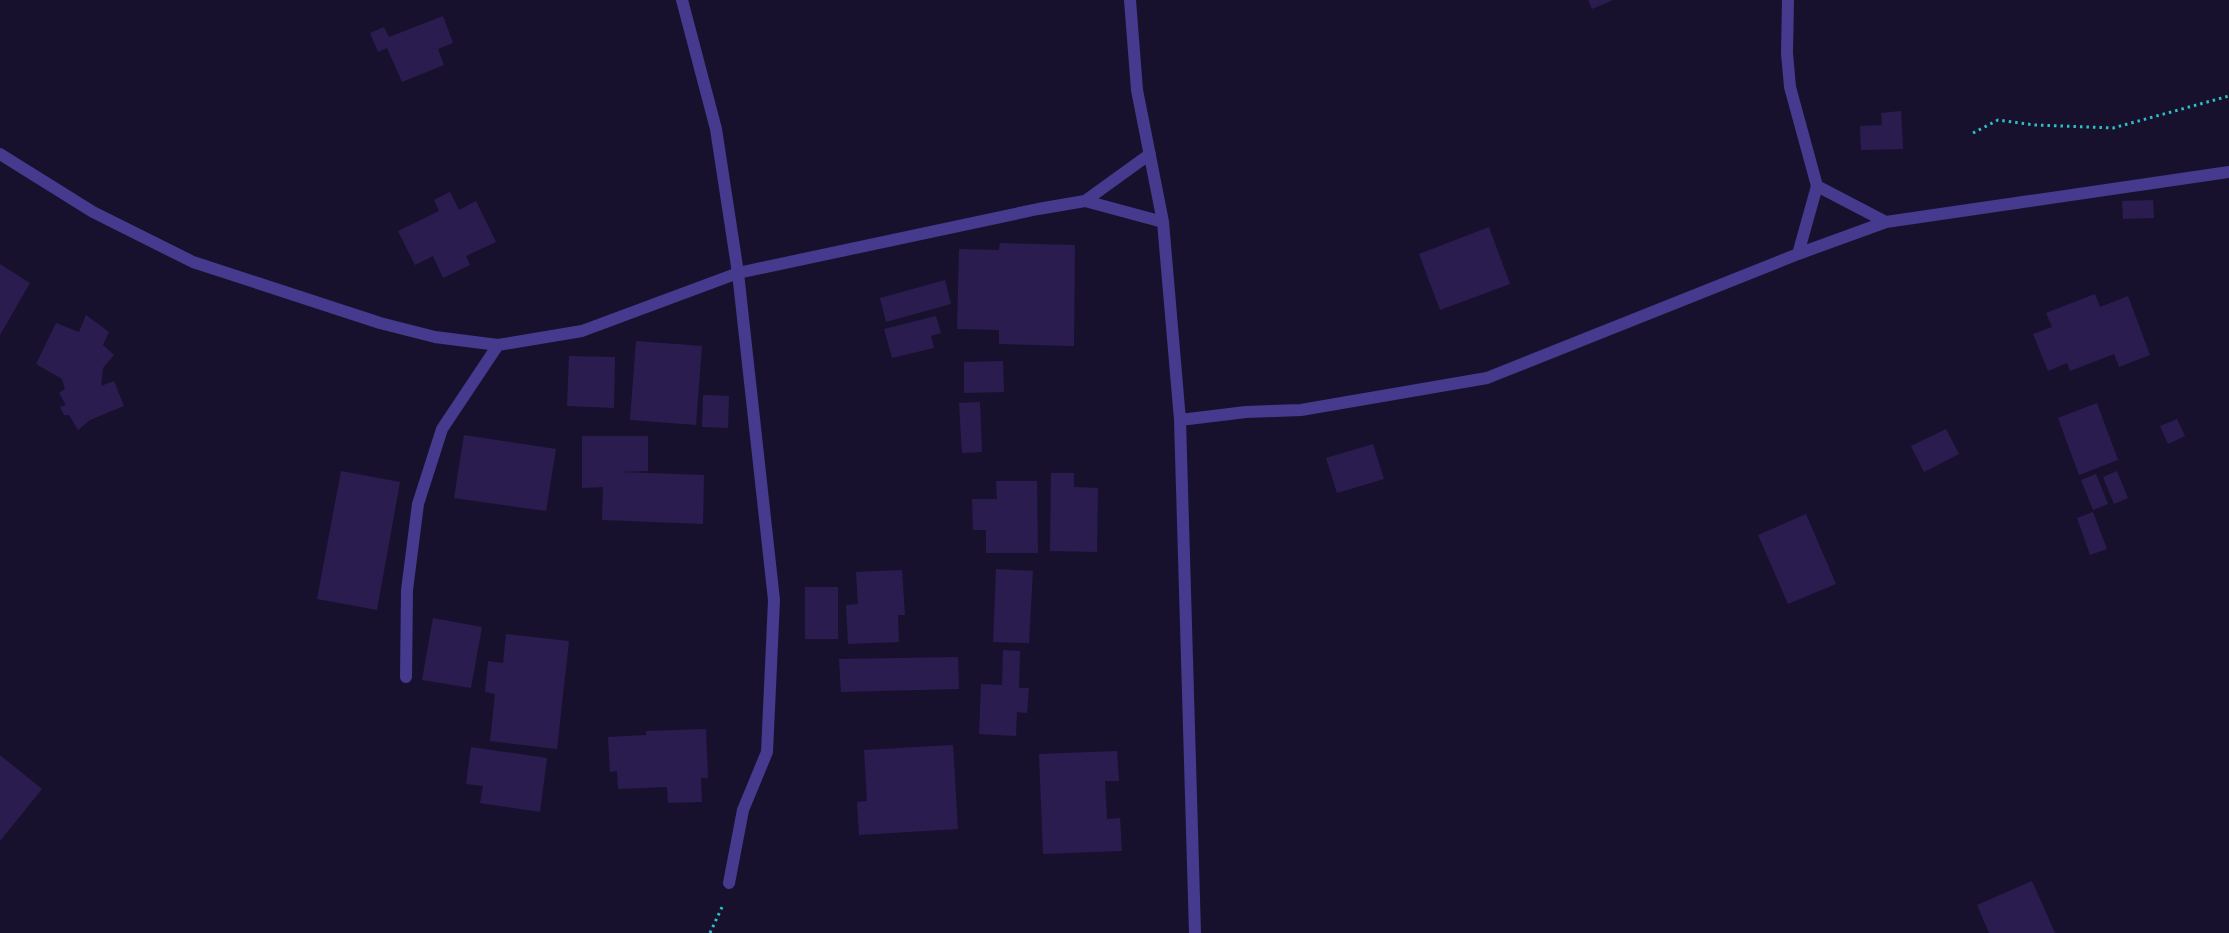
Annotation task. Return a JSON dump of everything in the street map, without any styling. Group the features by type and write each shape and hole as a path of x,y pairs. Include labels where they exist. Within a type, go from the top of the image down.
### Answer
{"street":[{"path":"682,0 716,129 738,273 774,600 767,752 743,810 728,883"},
{"path":"1130,0 1137,90 1163,222 1180,420 1195,933"},
{"path":"1788,0 1787,53 1790,87 1818,186 1798,254"},
{"path":"0,154 93,212 193,262 380,323 435,337 498,345 582,331 738,273 1038,209 1084,202 1163,222"},
{"path":"1084,202 1150,154"},
{"path":"1180,420 1246,412 1302,410 1487,378 1798,254 1886,222 2229,172"},
{"path":"1818,186 1886,222"},
{"path":"406,677 407,590 418,504 442,429 498,345"}],"path":[{"path":"1973,133 1998,120 2035,125 2113,128 2229,96"}],"building":[{"path":"1588,0 1613,0 1592,9"},
{"path":"443,16 453,43 438,49 444,65 402,82 387,48 378,52 370,33 384,27 389,37"},
{"path":"1901,111 1903,149 1861,150 1860,126 1882,125 1881,113"},
{"path":"450,192 459,210 476,201 496,242 466,256 470,265 443,278 433,256 415,265 398,231 439,211 434,200"},
{"path":"2153,200 2154,218 2123,219 2122,201"},
{"path":"1489,227 1510,284 1440,310 1419,254"},
{"path":"1000,243 1075,245 1074,346 999,344 999,330 957,329 959,249 999,250"},
{"path":"0,264 30,283 0,335"},
{"path":"945,280 951,304 886,322 880,298"},
{"path":"2095,294 2100,307 2128,296 2150,355 2119,367 2114,354 2070,371 2067,363 2048,371 2033,334 2052,327 2046,313"},
{"path":"86,315 109,332 103,345 114,355 103,368 101,386 114,381 124,406 90,420 78,430 69,415 64,415 60,407 66,405 59,393 65,389 62,379 36,364 56,323 79,332"},
{"path":"936,316 941,333 931,336 934,348 892,358 884,329"},
{"path":"636,341 702,346 696,425 630,420"},
{"path":"569,356 615,357 614,408 567,406"},
{"path":"1003,361 1004,392 964,393 964,362"},
{"path":"703,395 729,396 728,428 702,427"},
{"path":"980,402 982,452 962,453 959,403"},
{"path":"2097,403 2118,460 2079,475 2058,418"},
{"path":"2177,419 2185,436 2168,444 2160,426"},
{"path":"1946,429 1959,454 1924,472 1911,446"},
{"path":"464,435 556,449 546,511 454,498"},
{"path":"582,436 648,436 648,471 618,472 704,475 703,524 602,520 603,487 582,488"},
{"path":"1373,444 1384,479 1337,493 1326,458"},
{"path":"341,471 400,482 377,610 317,599"},
{"path":"2117,471 2128,498 2114,504 2103,477"},
{"path":"1051,473 1074,473 1074,487 1098,488 1097,552 1050,551"},
{"path":"2096,474 2108,504 2093,510 2081,480"},
{"path":"996,481 1037,481 1038,553 986,553 986,530 973,530 972,499 997,499"},
{"path":"2093,512 2107,549 2090,555 2077,518"},
{"path":"1806,514 1836,584 1788,604 1758,535"},
{"path":"996,569 1033,571 1029,643 993,642"},
{"path":"902,570 905,615 898,615 899,642 848,644 846,605 858,604 856,572"},
{"path":"805,587 838,587 838,639 805,639"},
{"path":"433,618 482,627 471,688 422,680"},
{"path":"506,634 569,641 557,749 490,741 495,694 485,692 488,661 503,663"},
{"path":"1003,650 1020,651 1019,688 1029,688 1027,713 1017,712 1016,736 979,734 981,684 1002,685"},
{"path":"958,657 959,689 841,692 839,659"},
{"path":"706,729 708,778 701,778 702,802 668,803 667,787 618,789 617,771 610,772 608,737 646,735 646,731"},
{"path":"953,745 958,829 859,835 857,802 867,801 864,750"},
{"path":"471,747 547,758 540,812 480,803 483,786 466,784"},
{"path":"1117,751 1119,781 1105,781 1107,819 1120,818 1122,851 1043,854 1039,754"},
{"path":"0,755 42,789 0,841"},
{"path":"2032,881 2055,933 1989,933 1977,905"}]}
